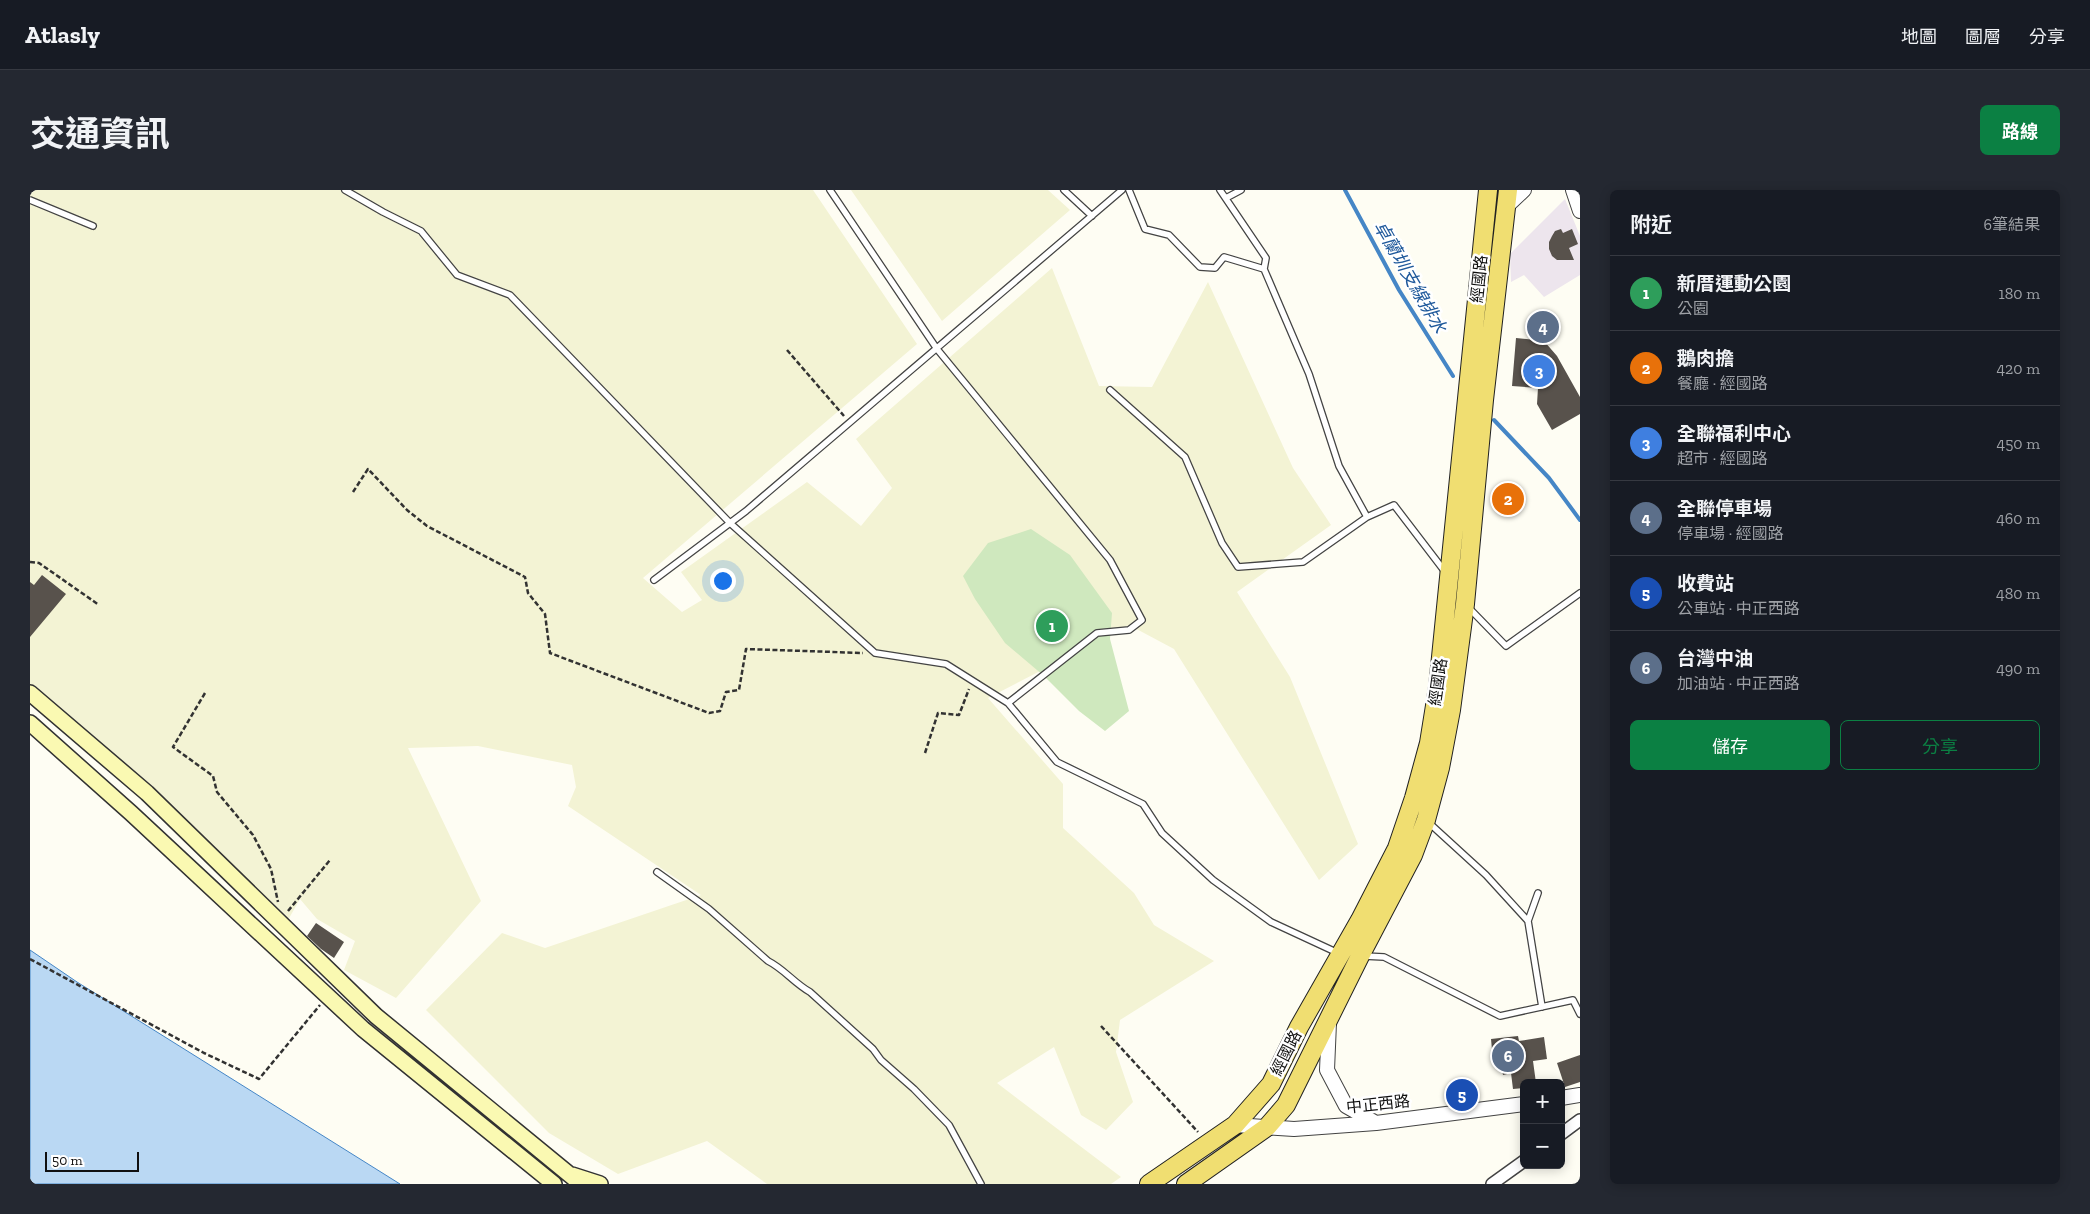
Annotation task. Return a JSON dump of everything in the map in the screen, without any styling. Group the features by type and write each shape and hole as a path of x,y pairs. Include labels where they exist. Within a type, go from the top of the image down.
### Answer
{"main road":[{"name":"經國路","path":"1186,1184 1267,1127 1286,1105 1360,956 1413,855 1426,820 1440,768 1451,710 1456,601 1450,579 1488,190"},
{"name":"經國路","path":"1148,1184 1235,1125 1270,1084 1360,920 1397,848 1414,798 1429,743 1438,687 1456,601 1484,400 1507,199"},
{"path":"30,693 147,794 280,920 376,1016 566,1179 581,1184"},
{"path":"30,723 131,813 363,1030 554,1184"},
{"path":"566,1179 600,1184"}],"street":[{"path":"1507,199 1524,190"},
{"path":"1576,192 1580,211"},
{"path":"1329,1018 1327,1070 1346,1106 1376,1123"},
{"path":"1565,1097 1580,1095"},
{"name":"中正西路","path":"1235,1125 1294,1129 1376,1123 1520,1105"},
{"path":"1565,1131 1580,1120"},
{"path":"1492,1184 1520,1164"}],"lane":[{"path":"345,190 421,231 457,274 510,295 730,523 874,653 946,664 1008,703 1057,762 1143,804 1162,833 1213,880 1271,922 1340,954 1384,957 1500,1016 1573,1000 1580,1014"},
{"path":"830,190 937,349 1110,560 1142,620 1129,630 1097,633 1008,703"},
{"path":"1064,190 1092,216"},
{"path":"654,580 730,523 1122,190"},
{"path":"1129,190 1145,228 1169,235 1200,267 1215,268 1224,257 1264,269"},
{"path":"1220,190 1266,258 1264,269 1309,374 1340,466 1367,517"},
{"path":"1226,198 1241,190"},
{"path":"30,200 93,226"},
{"path":"1110,390 1185,456 1222,543 1238,567 1303,562 1367,517 1394,505 1450,579"},
{"path":"1456,601 1506,646 1580,593"},
{"path":"1426,820 1486,874 1528,921"},
{"path":"657,872 709,909 768,960 779,966 873,1049 881,1060 914,1089 949,1125 981,1184"},
{"path":"1538,894 1528,921 1542,1007"}],"path":[{"path":"787,350 850,423"},
{"path":"353,492 368,469 407,510 427,526 525,577 528,593 545,614 550,653 709,713 720,711 726,692 739,690 746,649 874,653"},
{"path":"30,562 40,563 99,605"},
{"path":"925,753 938,713 959,715 972,681"},
{"path":"205,693 173,747 213,776 217,792 253,835 271,869 280,920"},
{"path":"280,920 330,860"},
{"path":"30,958 204,1053 259,1079 327,996"},
{"path":"1101,1026 1209,1143"}],"shaded area":[{"path":"1565,199 1580,236 1580,275 1544,297 1524,275 1511,282 1510,254"}],"green space":[{"path":"30,190 813,190 917,344 643,578 682,612 702,600 681,572 807,482 861,526 892,488 856,439 1052,268 1099,386 1152,387 1208,282 1293,468 1331,525 1237,592 1290,677 1358,844 1319,880 1174,649 1129,625 988,698 1063,784 1063,828 1134,893 1154,925 1214,961 1120,1020 1116,1052 1133,1102 1106,1130 1081,1115 1054,1047 997,1083 1121,1177 1111,1184 767,1184 707,1141 618,1174 549,1133 426,1010 502,933 545,948 701,895 568,806 576,787 572,765 478,746 408,748 481,901 396,998 344,970 355,941 317,919 300,899 284,927 30,685"},
{"path":"851,190 1048,190 1070,210 942,321"},
{"path":"1031,529 1070,555 1112,613 1110,639 1129,711 1105,731 1079,711 1044,676 1005,643 975,599 963,576 988,543"}],"water":[{"path":"30,950 77,982 400,1184 30,1184"}],"building":[{"path":"1561,229 1563,233 1572,229 1578,244 1569,248 1574,260 1557,260 1552,256 1549,249 1549,242 1555,231"},
{"path":"1516,338 1544,341 1557,356 1580,397 1580,414 1552,430 1537,404 1538,388 1512,386"},
{"path":"42,575 66,594 30,637 30,582 34,585"},
{"path":"316,923 344,942 334,958 307,936"},
{"path":"1518,1036 1519,1041 1544,1037 1547,1059 1533,1061 1535,1079 1520,1079 1520,1088 1513,1089 1511,1073 1503,1075 1500,1059 1493,1060 1491,1039"},
{"path":"1580,1055 1580,1082 1565,1087 1565,1079 1562,1079 1557,1063"}],"waterway":[{"name":"卓蘭圳支線排水","path":"1345,190 1399,290 1453,376"},
{"name":"卓蘭圳支線排水","path":"1494,420 1549,478 1580,520"}],"place":[{"name":"全聯停車場","path":"1543,327"},
{"name":"全聯福利中心","path":"1539,371"},
{"name":"鵝肉擔","path":"1508,499"},
{"name":"新厝運動公園","path":"1052,626"},
{"name":"台灣中油","path":"1508,1056"},
{"name":"收費站","path":"1462,1095"}]}
